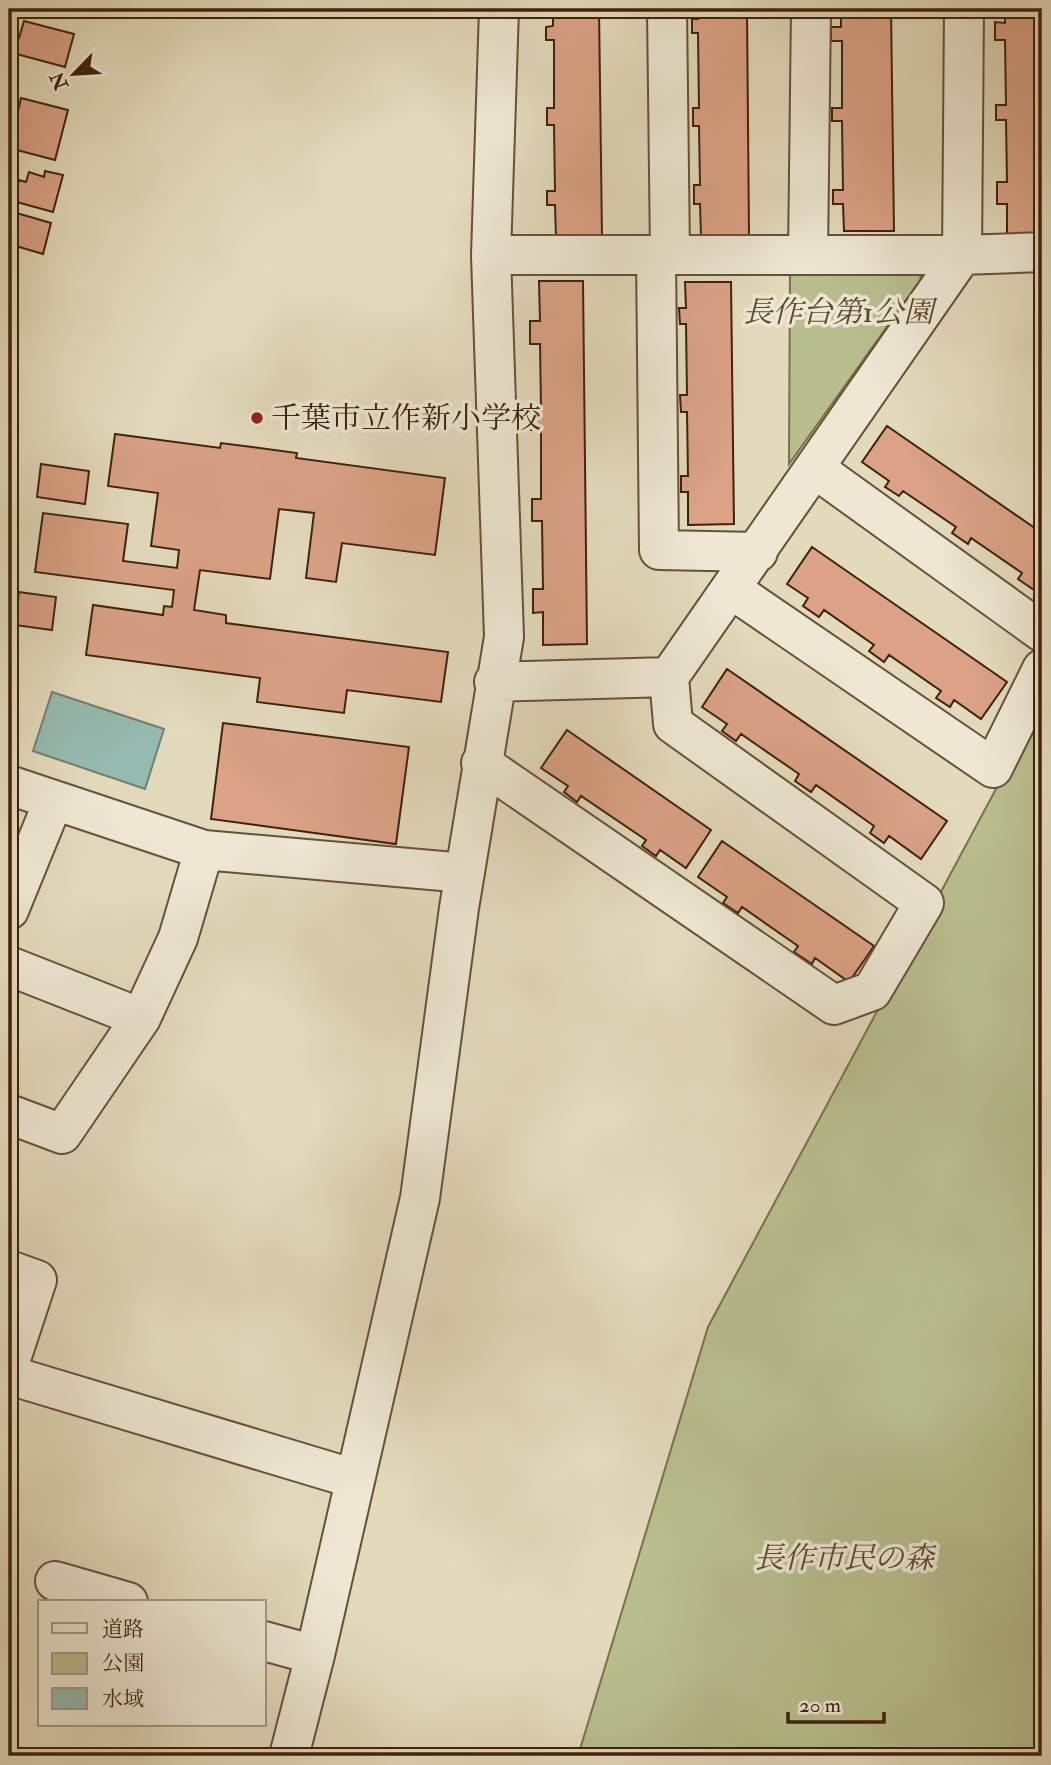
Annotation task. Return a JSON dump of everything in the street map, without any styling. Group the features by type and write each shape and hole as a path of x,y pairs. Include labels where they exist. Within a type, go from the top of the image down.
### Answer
{"street":[{"path":"289,1756 315,1655 420,1198 481,763 504,637 491,256 499,9"},
{"path":"667,9 659,550 758,552"},
{"path":"808,255 811,9"},
{"path":"481,763 834,1005 872,991 924,903 673,724 669,677 962,255 964,9"},
{"path":"491,256 962,255 1042,252"},
{"path":"814,468 1042,632"},
{"path":"731,589 993,768 1042,669"},
{"path":"494,682 669,677"},
{"path":"9,785 53,802 204,850 465,873"},
{"path":"9,910 53,802"},
{"path":"9,1114 62,1134 141,1018 178,938 204,850"},
{"path":"9,966 141,1018"},
{"path":"9,1269 37,1280 10,1365 355,1479"},
{"path":"55,1581 121,1600"},
{"path":"266,1642 315,1655"}],"green space":[{"name":"長作台第1公園","path":"790,264 917,265 921,279 789,464"},
{"name":"長作市民の森","path":"1042,703 1042,1756 578,1756 708,1327"}],"water":[{"path":"52,692 164,729 145,789 33,751"}],"building":[{"path":"553,9 599,9 602,237 556,237 555,205 547,205 547,191 555,191 554,125 547,125 547,108 554,108 554,40 546,40 546,27 553,26"},
{"path":"698,9 747,9 749,236 701,236 700,204 694,204 694,185 700,185 699,126 693,126 693,108 699,108 698,33 692,33 692,19 698,19"},
{"path":"841,9 891,9 894,231 844,231 843,204 833,204 833,190 843,190 842,121 832,121 832,108 842,108 842,41 831,41 831,27 841,27"},
{"path":"1005,9 1042,9 1042,234 1007,235 1007,204 997,204 997,182 1007,182 1006,120 996,120 996,105 1006,105 1005,40 995,40 995,22 1005,23"},
{"path":"24,21 74,34 65,67 9,52 9,35 19,38"},
{"path":"21,98 68,110 55,160 9,148 9,109 18,111"},
{"path":"45,171 63,175 53,212 13,201 19,180 26,182 29,172 44,177"},
{"path":"13,212 51,223 43,254 9,244"},
{"path":"539,281 583,281 587,644 543,645 543,612 533,613 533,589 543,589 542,521 532,521 532,499 541,499 541,430 531,430 531,408 541,407 540,344 530,344 530,321 540,321"},
{"path":"685,282 731,282 734,524 688,525 688,492 681,492 681,476 688,476 687,412 681,412 680,395 687,395 686,324 680,324 679,308 686,308"},
{"path":"887,426 1042,533 1042,587 1039,585 1034,590 1018,579 1022,573 971,538 968,544 952,533 956,527 903,491 899,496 885,487 889,481 862,462"},
{"path":"115,434 220,448 221,443 297,453 296,458 445,478 435,555 342,543 336,582 306,578 314,513 279,509 270,579 200,570 194,610 226,615 226,623 448,652 441,702 347,690 344,713 257,702 260,678 86,655 93,605 163,615 164,606 172,607 174,590 35,572 43,513 128,524 123,561 177,568 179,550 151,546 158,493 108,486"},
{"path":"41,464 89,471 85,504 37,497"},
{"path":"812,547 1007,682 981,719 954,700 950,707 936,698 941,691 889,655 884,662 869,651 874,645 824,610 819,617 803,606 808,598 787,584"},
{"path":"19,592 56,597 52,630 15,625"},
{"path":"727,669 947,821 921,859 889,836 884,843 870,833 874,826 816,785 811,792 795,781 799,774 741,734 736,741 722,731 727,724 702,707"},
{"path":"223,723 409,747 396,844 211,819"},
{"path":"567,730 711,830 686,868 660,850 656,856 642,846 646,840 581,796 577,802 564,792 568,786 541,768"},
{"path":"722,841 874,946 849,982 815,958 812,964 794,952 798,946 742,907 738,913 723,903 727,897 698,877"}],"place":[{"name":"千葉市立作新小学校","path":"257,418"}]}
